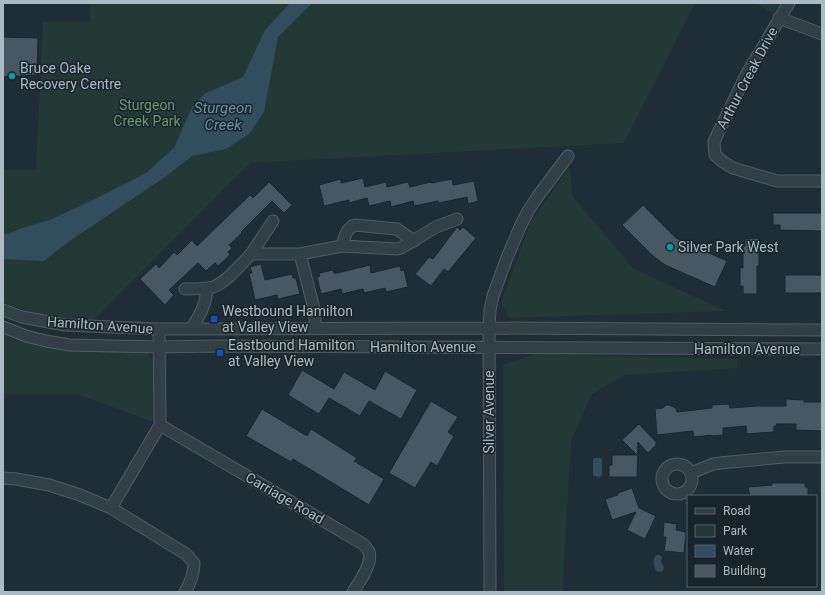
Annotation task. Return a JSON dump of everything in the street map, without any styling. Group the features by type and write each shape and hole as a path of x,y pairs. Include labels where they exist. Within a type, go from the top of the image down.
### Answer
{"street":[{"name":"Arthur Creak Drive","path":"789,3 746,75 714,142 715,155 733,168 777,181 822,181"},
{"path":"779,18 822,34"},
{"name":"Silver Avenue","path":"490,592 490,310 493,296 506,260 528,211 568,156"},
{"path":"251,254 300,254 342,246 397,250 436,227 457,219"},
{"path":"185,288 201,289 222,283 251,254 273,221"},
{"path":"342,246 348,230 355,225 397,229 414,241"},
{"path":"300,254 315,313 315,329"},
{"path":"191,329 204,306 207,288"},
{"name":"Hamilton Avenue","path":"3,310 22,317 65,326 159,329 489,328 822,330"},
{"name":"Hamilton Avenue","path":"3,327 26,336 69,345 159,347 822,349"},
{"path":"111,508 160,425 159,329"},
{"name":"Carriage Road","path":"160,425 363,544 368,551 370,559 367,569 353,592"},
{"path":"691,473 713,464 720,463 784,457 822,457"},
{"path":"3,478 49,485 80,495 111,508 186,554 194,563 194,572 185,592"}],"green space":[{"name":"Sturgeon Creek Park","path":"90,3 695,3 624,143 250,163 94,320 47,316 3,302 3,170 36,170 43,22 90,22"},
{"path":"756,3 789,3 779,18"},
{"path":"569,167 573,197 634,269 726,311 509,318 501,302 531,222"},
{"path":"3,334 11,338 36,345 60,349 146,352 150,356 153,364 153,422 77,394 3,394"},
{"path":"536,354 738,359 737,368 624,375 591,395 571,442 563,578 564,592 504,592 503,365"}],"water":[{"name":"Sturgeon Creek","path":"290,3 313,3 278,37 264,112 249,134 226,149 192,156 165,177 68,242 44,261 3,259 3,233 8,234 52,219 146,173 174,148 193,105 206,93 243,77 265,30"},
{"path":"601,458 602,460 602,475 600,477 593,475 593,459"},
{"path":"656,555 662,557 661,562 664,569 661,572 656,571 654,561"}],"building":[{"name":"Bruce Oake Recovery Centre","path":"3,37 38,38 37,75 3,77"},
{"path":"363,178 365,187 386,182 387,187 408,182 410,187 452,179 453,185 474,181 478,201 468,204 467,197 439,203 438,201 414,206 413,201 391,207 390,201 369,206 367,198 349,203 349,200 324,206 319,185 341,179 341,183"},
{"path":"269,182 292,205 284,213 272,201 229,245 232,248 228,252 230,255 218,266 215,263 206,271 198,263 169,290 174,295 165,305 140,279 156,264 159,268 174,252 177,255 192,240 197,246 250,195 253,198"},
{"name":"Silver Park West","path":"643,205 676,238 727,261 715,287 665,265 653,256 622,225"},
{"path":"773,213 822,213 822,231 780,230 780,225 773,225"},
{"path":"457,227 460,230 463,227 476,238 448,272 444,269 431,286 415,274 429,257 433,259"},
{"path":"759,238 757,294 743,294 743,286 740,286 740,267 743,268 743,246 745,246 745,239"},
{"path":"261,264 265,280 292,274 293,278 296,278 300,294 278,299 277,295 255,300 249,273 252,273 250,267"},
{"path":"370,265 371,273 400,266 401,271 404,270 408,287 386,292 385,288 364,293 363,289 342,294 341,289 321,294 317,277 320,276 319,273 333,270 334,273 337,273"},
{"path":"785,275 822,275 822,293 785,293"},
{"path":"302,370 334,389 344,372 375,390 385,371 417,390 401,419 369,401 360,416 329,398 319,414 288,395"},
{"path":"786,399 804,400 804,402 822,402 822,431 796,430 796,424 776,424 777,426 774,426 774,432 747,434 746,426 723,428 723,435 694,437 693,431 657,435 655,409 663,408 666,405 676,408 677,412 712,408 712,405 729,404 730,408 786,406"},
{"path":"431,401 458,417 448,432 454,436 437,466 431,462 415,488 389,473"},
{"path":"262,409 307,436 311,429 357,458 354,461 384,479 369,505 293,459 291,462 246,436"},
{"path":"639,424 656,442 656,445 648,453 638,442 637,477 609,477 609,465 612,465 612,455 637,455 622,440"},
{"path":"772,483 805,483 805,487 808,487 808,495 750,495 748,487 772,485"},
{"path":"632,488 639,508 656,516 645,539 627,530 636,512 612,520 605,499 618,495 618,493"},
{"path":"664,522 677,524 676,530 686,532 684,553 664,551 666,537 663,537"}],"place":[{"name":"Bruce Oake Recovery Centre","path":"12,76"},
{"name":"Silver Park West","path":"670,247"},
{"name":"Westbound Hamilton at Valley View","path":"214,319"},
{"name":"Eastbound Hamilton at Valley View","path":"220,353"}]}
